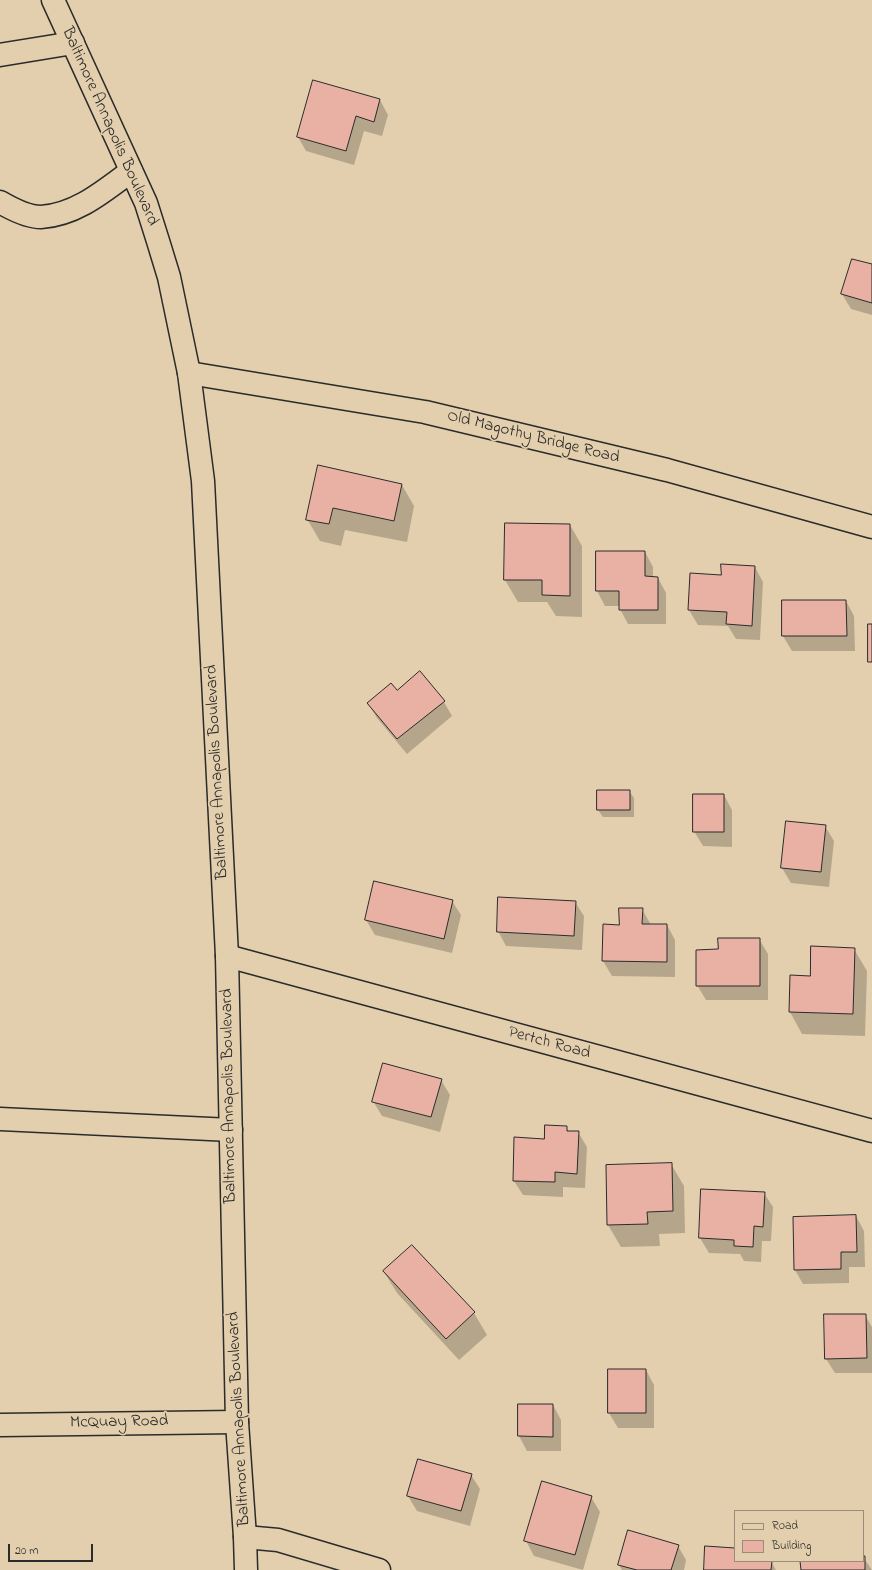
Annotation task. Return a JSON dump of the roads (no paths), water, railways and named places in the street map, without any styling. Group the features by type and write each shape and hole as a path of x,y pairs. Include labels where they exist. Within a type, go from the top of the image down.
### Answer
{"street":[{"name":"Baltimore Annapolis Boulevard","path":"53,0 146,203 169,277 189,372 203,481 227,956 238,1422 246,1570"},
{"path":"0,55 73,43"},
{"path":"0,202 16,211 40,217 65,212 86,203 131,171"},
{"name":"Old Magothy Bridge Road","path":"189,372 425,412 667,470 872,527"},
{"name":"Pertch Road","path":"227,956 872,1131"},
{"path":"0,1119 231,1130"},
{"name":"McQuay Road","path":"0,1425 238,1422"},
{"path":"245,1537 278,1540 379,1570"}]}
